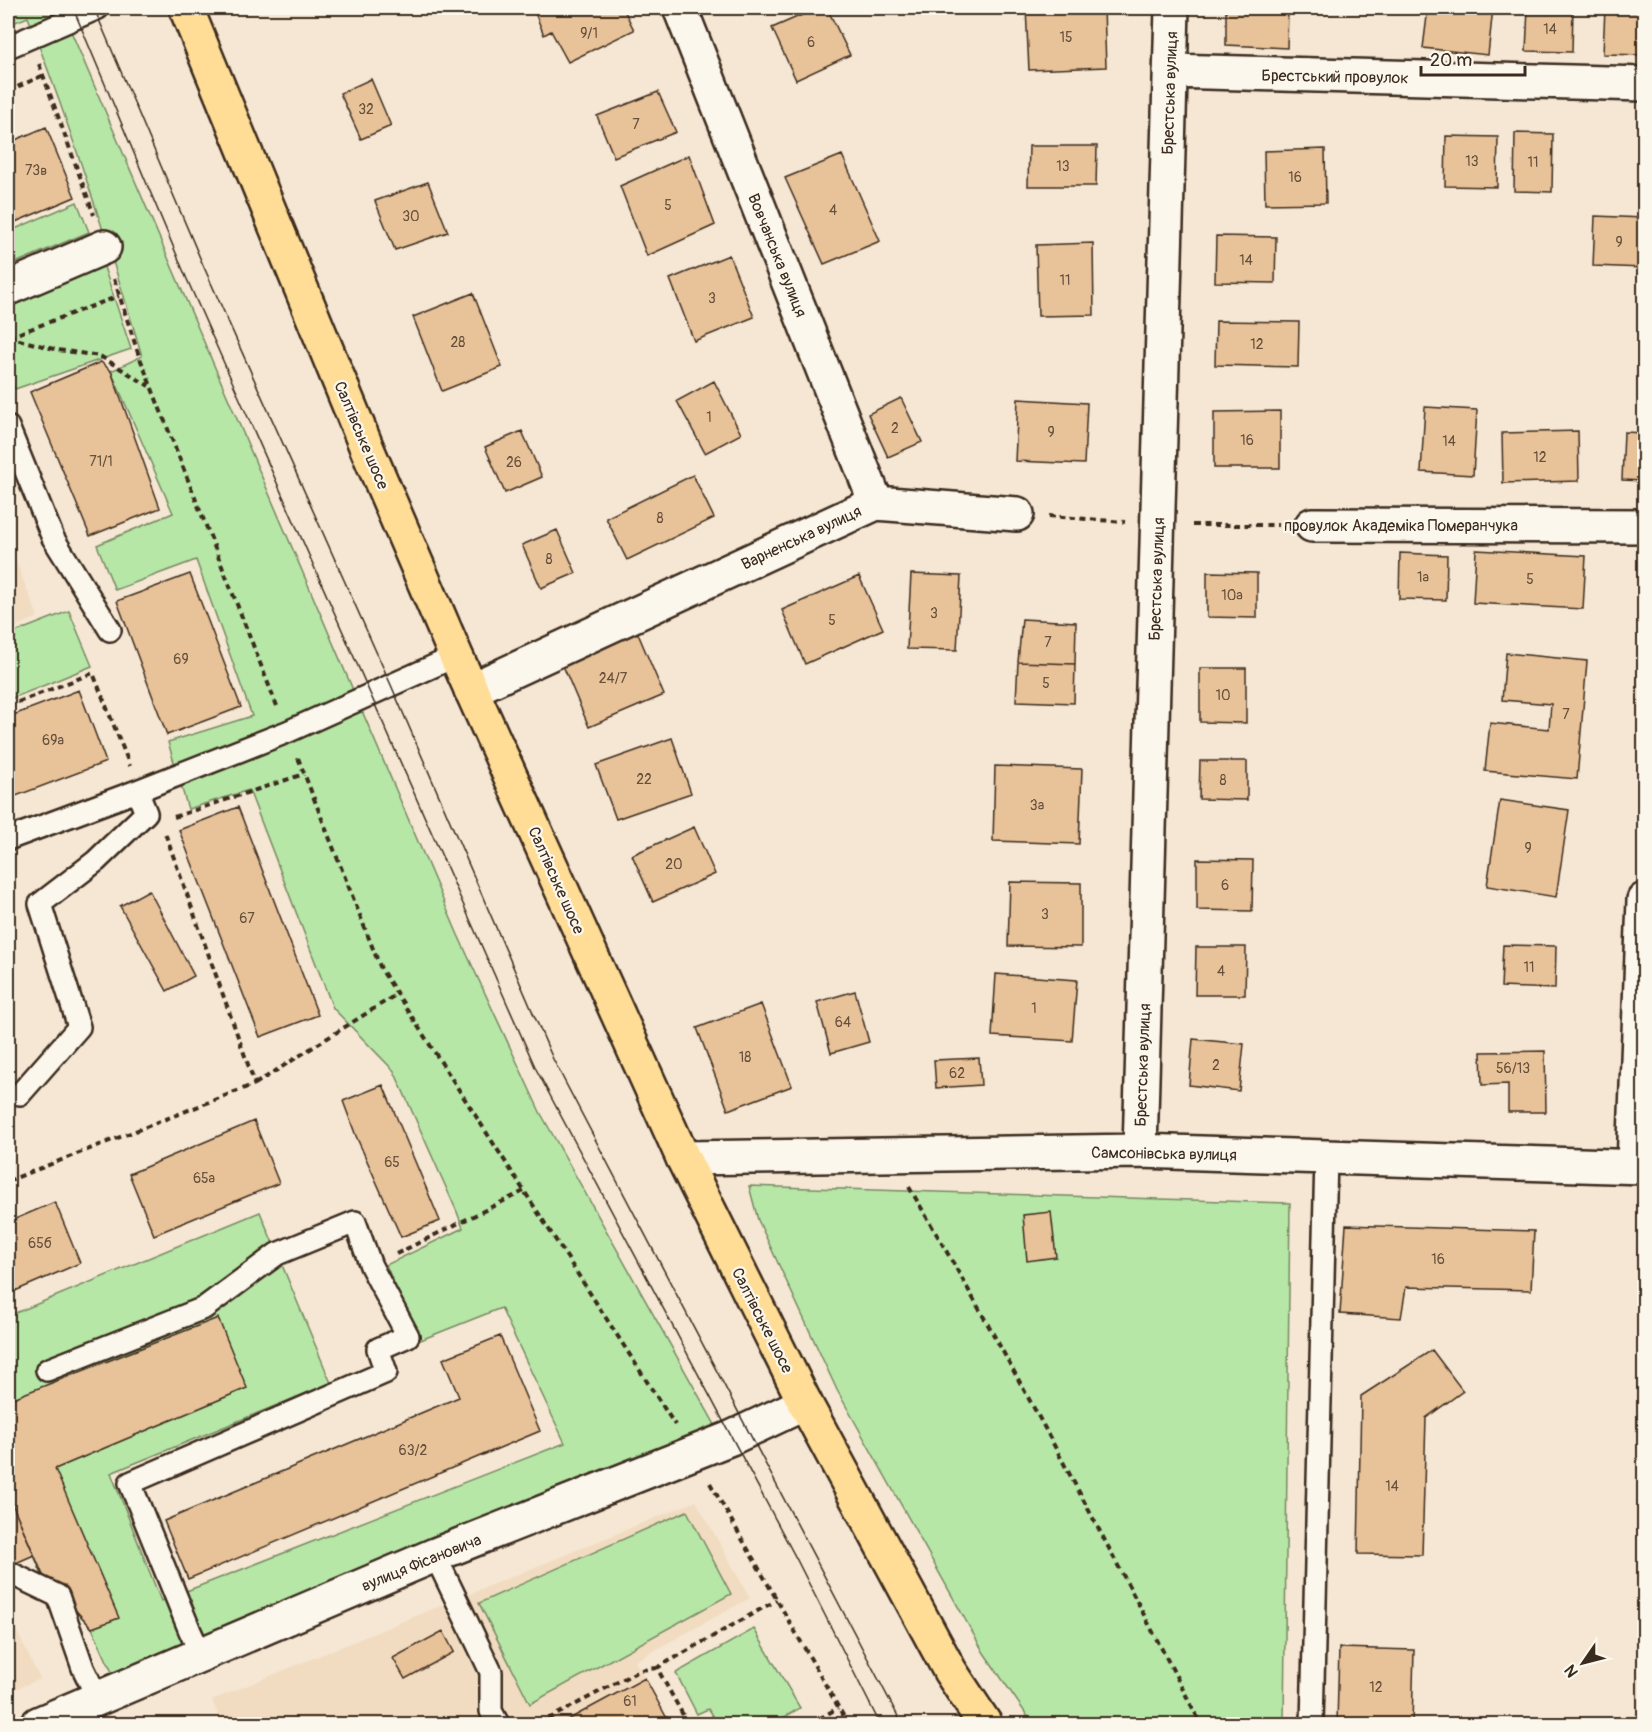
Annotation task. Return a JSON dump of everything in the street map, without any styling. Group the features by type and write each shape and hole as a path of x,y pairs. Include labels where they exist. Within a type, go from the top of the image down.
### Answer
{"main road":[{"name":"Салтівське шосе","path":"186,8 368,451 456,656 683,1158 805,1403 950,1671 985,1725"}],"street":[{"name":"Вовчанська вулиця","path":"680,8 876,503"},
{"name":"Брестська вулиця","path":"1140,1151 1172,8"},
{"name":"Брестський провулок","path":"1170,71 1644,84"},
{"path":"8,288 104,247"},
{"name":"Варненська вулиця","path":"471,690 876,503 1017,514"},
{"name":"провулок Академіка Померанчука","path":"1312,525 1644,526"},
{"path":"1639,1167 1644,900"},
{"name":"Самсонівська вулиця","path":"683,1158 1140,1151 1639,1167"},
{"name":"вулиця Фісановича","path":"38,1725 435,1555 748,1431 805,1403"}],"lane":[{"path":"8,47 98,8"},
{"path":"8,427 53,538 110,630"},
{"path":"8,839 287,732 456,656"},
{"path":"20,1095 80,1027 40,904 96,861 146,813 137,791"},
{"path":"1312,1725 1326,1157"},
{"path":"47,1370 204,1308 277,1254 355,1222 371,1266 408,1336 378,1349 386,1372 130,1483 201,1654"},
{"path":"435,1555 491,1671 491,1711 498,1725"},
{"path":"8,1572 58,1596 83,1668 98,1699"}],"path":[{"path":"8,91 44,75"},
{"path":"8,337 119,296"},
{"path":"8,337 58,350 100,356 150,386"},
{"path":"1017,514 1157,525"},
{"name":"провулок Академіка Померанчука","path":"1157,525 1312,525"},
{"path":"8,706 93,673 132,770"},
{"path":"172,818 304,774"},
{"path":"165,832 255,1084"},
{"path":"8,1180 255,1084 397,993"},
{"path":"890,1154 952,1261 1114,1556 1201,1725"},
{"path":"371,1266 524,1191"},
{"path":"693,1454 848,1725"},
{"path":"540,1725 640,1670 657,1668 777,1600"},
{"path":"657,1668 688,1725"},
{"path":"810,1725 838,1708"}],"shaded area":[{"path":"8,542 38,617 8,630"},
{"path":"696,1501 750,1598 635,1661 670,1724 222,1724 212,1700"},
{"path":"8,1613 40,1679 8,1692"}],"green space":[{"path":"8,8 61,8 458,935 540,1112 719,1432 116,1681 92,1628 42,1575 8,1494 8,1316 260,1212 331,1383 111,1473 161,1601 565,1443 501,1308 418,1341 386,1265 463,1228 457,1212 394,1071 333,1008 249,790 188,809 168,742 252,716 196,560 115,590 97,545 173,513 111,371 142,356 102,228 28,17 8,25"},
{"path":"77,202 89,232 8,266 8,232"},
{"path":"100,255 131,349 15,389 8,374 8,296"},
{"path":"69,611 92,666 8,700 8,635"},
{"path":"749,1186 1290,1203 1284,1724 1033,1724 984,1653 837,1390 758,1220"},
{"path":"687,1511 731,1594 530,1704 479,1603"},
{"path":"754,1629 800,1708 773,1724 717,1724 708,1709 697,1714 676,1673"}],"building":[{"path":"533,8 623,8 634,30 568,62 551,31 544,35"},
{"path":"818,8 827,8 850,55 796,80 772,28"},
{"path":"1026,8 1104,8 1106,67 1029,70"},
{"path":"1226,8 1288,8 1287,48 1226,45"},
{"path":"1428,8 1493,8 1488,55 1423,48"},
{"path":"1528,8 1573,8 1572,52 1526,51"},
{"path":"1605,8 1644,8 1644,55 1603,54"},
{"path":"371,79 391,126 361,139 340,93"},
{"path":"658,92 676,132 614,157 597,116"},
{"path":"46,127 75,197 8,225 8,143"},
{"path":"1515,133 1553,134 1552,192 1514,191"},
{"path":"1446,136 1498,137 1497,187 1445,186"},
{"path":"1029,146 1097,146 1096,186 1028,186"},
{"path":"1325,149 1326,203 1265,204 1264,151"},
{"path":"689,155 715,225 647,256 620,186"},
{"path":"842,155 880,241 824,264 785,178"},
{"path":"428,182 448,232 395,250 375,201"},
{"path":"1595,216 1644,218 1644,268 1593,266"},
{"path":"1216,236 1276,237 1275,283 1215,282"},
{"path":"1093,243 1094,315 1038,316 1036,245"},
{"path":"729,255 754,317 694,341 670,279"},
{"path":"473,293 502,367 442,391 413,317"},
{"path":"1216,321 1299,322 1298,367 1215,365"},
{"path":"101,362 111,371 160,508 90,536 30,392"},
{"path":"714,381 741,434 705,453 677,401"},
{"path":"901,398 922,442 888,457 868,414"},
{"path":"1018,399 1087,403 1084,464 1015,461"},
{"path":"1425,407 1477,410 1473,475 1421,472"},
{"path":"1280,411 1280,468 1214,468 1214,412"},
{"path":"522,431 542,477 505,493 485,447"},
{"path":"1578,431 1579,481 1503,483 1502,433"},
{"path":"1624,432 1644,433 1644,481 1622,480"},
{"path":"693,475 714,518 627,560 606,518"},
{"path":"557,530 576,573 541,588 522,545"},
{"path":"1476,550 1586,556 1583,609 1473,603"},
{"path":"1400,553 1447,555 1446,600 1399,599"},
{"path":"1207,572 1257,573 1257,618 1207,617"},
{"path":"190,574 241,707 167,735 117,601"},
{"path":"911,574 961,576 957,650 907,649"},
{"path":"859,576 883,629 805,664 782,610"},
{"path":"1022,619 1076,622 1075,664 1018,662"},
{"path":"636,629 664,695 589,727 561,661"},
{"path":"1506,653 1587,661 1577,779 1485,771 1490,723 1549,729 1551,704 1502,700"},
{"path":"1018,662 1075,664 1074,703 1016,701"},
{"path":"1200,668 1246,668 1246,723 1200,722"},
{"path":"79,690 106,762 8,799 8,717"},
{"path":"672,738 691,793 616,819 596,765"},
{"path":"1200,761 1247,761 1247,800 1199,799"},
{"path":"995,766 1082,769 1079,844 993,841"},
{"path":"1500,800 1569,810 1556,897 1487,886"},
{"path":"238,807 318,1015 260,1037 179,830"},
{"path":"694,827 715,874 653,902 632,855"},
{"path":"1197,859 1253,860 1252,911 1197,910"},
{"path":"1010,882 1081,883 1081,947 1008,946"},
{"path":"149,890 194,976 167,991 120,906"},
{"path":"1503,945 1556,946 1555,989 1501,987"},
{"path":"1196,947 1246,947 1245,995 1195,995"},
{"path":"996,974 1077,980 1072,1041 992,1036"},
{"path":"855,991 869,1042 831,1053 817,1002"},
{"path":"761,1004 792,1086 728,1110 697,1028"},
{"path":"1193,1039 1244,1044 1239,1091 1189,1085"},
{"path":"1545,1051 1546,1112 1508,1112 1508,1084 1482,1085 1481,1052"},
{"path":"979,1058 981,1085 936,1088 934,1060"},
{"path":"383,1085 440,1221 401,1237 343,1101"},
{"path":"254,1121 279,1183 154,1235 129,1174"},
{"path":"55,1202 80,1263 8,1294 8,1222"},
{"path":"1051,1212 1056,1257 1027,1261 1023,1215"},
{"path":"1346,1225 1534,1231 1531,1290 1406,1287 1401,1318 1340,1314"},
{"path":"218,1318 247,1388 55,1469 119,1618 92,1628 43,1575 8,1494 8,1400"},
{"path":"500,1336 540,1431 188,1579 164,1521 459,1397 443,1359"},
{"path":"1432,1350 1463,1391 1426,1418 1422,1555 1358,1554 1361,1396"},
{"path":"8,1494 34,1555 9,1566 8,1562"},
{"path":"443,1631 454,1652 405,1679 393,1658"},
{"path":"1339,1648 1414,1650 1412,1724 1337,1724"},
{"path":"645,1678 670,1724 560,1724"}],"tram line":[{"path":"73,8 186,277 536,1069 797,1560 880,1724"},
{"path":"94,8 203,265 391,685 553,1059 902,1724"}]}
